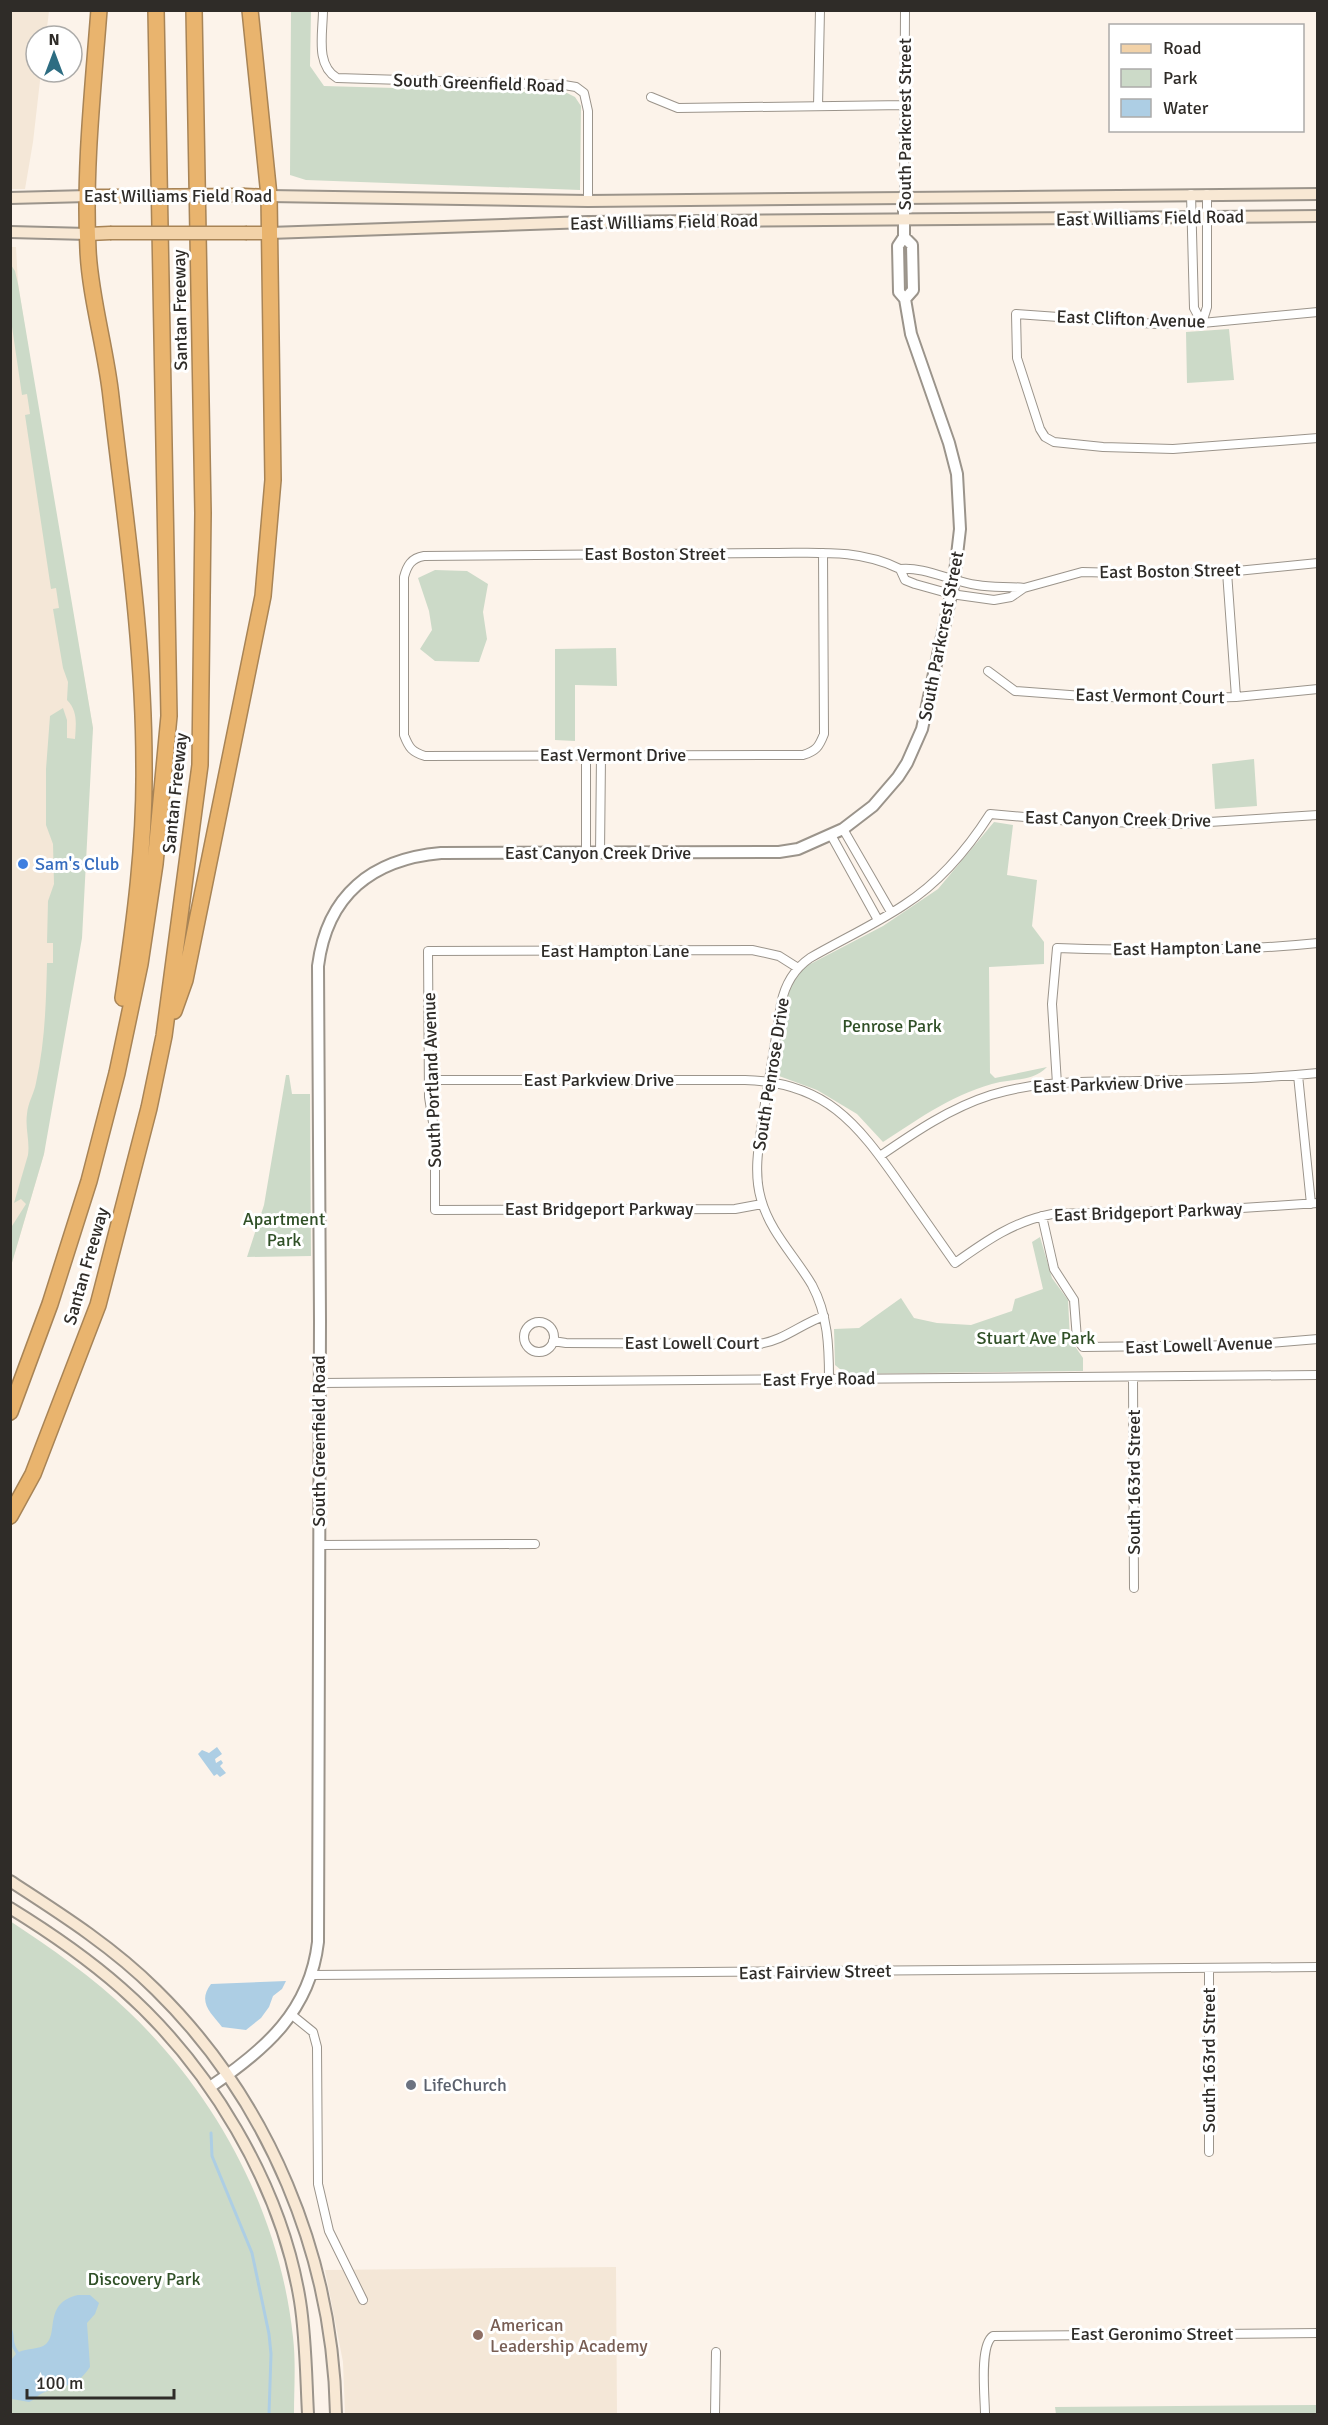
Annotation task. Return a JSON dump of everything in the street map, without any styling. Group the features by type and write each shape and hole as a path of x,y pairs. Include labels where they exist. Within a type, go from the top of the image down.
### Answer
{"highway":[{"path":"99,10 88,196 88,252 112,404 138,631 145,767 141,856 134,927 122,1008 117,1073"},
{"name":"Santan Freeway","path":"10,1412 75,1228 117,1073 140,964 155,864 169,716 156,10"},
{"name":"Santan Freeway","path":"10,1516 33,1474 98,1305 149,1108 164,1036 200,765 203,513 194,10"},
{"path":"164,1036 185,980 263,596 273,480 269,196 250,10"}],"main road":[{"name":"East Williams Field Road","path":"10,198 244,195 588,201 904,196 1317,194"},
{"name":"East Williams Field Road","path":"10,232 269,233 588,222 1317,216"},
{"path":"10,1881 91,1935 155,1989 204,2043 250,2109 276,2159 308,2241 329,2332 336,2415"},
{"path":"10,1908 90,1962 121,1988 159,2025 210,2087 232,2123 260,2176 292,2267 303,2326 308,2415"}],"street":[{"name":"South Greenfield Road","path":"323,10 323,63 327,71 337,78 576,87 584,93 588,111 588,201"},
{"path":"818,106 820,10"},
{"name":"South Parkcrest Street","path":"831,835 873,807 889,790 916,746 922,729 954,581 960,529 957,474 949,443 911,334 905,299 913,290 912,245 904,237 905,10"},
{"path":"651,97 678,108 906,105"},
{"path":"1191,194 1194,308 1202,323"},
{"path":"1202,323 1207,307 1207,194"},
{"name":"East Clifton Avenue","path":"1317,312 1202,323 1112,322 1016,314 1015,344 1018,365 1040,429 1049,439 1058,443 1173,449 1317,438"},
{"name":"East Boston Street","path":"408,747 404,735 404,577 410,562 424,556 824,553 860,555 900,569 912,567 954,581 1024,588 1086,572 1162,574 1227,572 1317,563"},
{"name":"East Vermont Drive","path":"408,747 415,753 425,756 803,755 813,752 819,748 824,734 824,553"},
{"name":"East Boston Street","path":"900,569 905,580 951,594 994,600 1011,597 1024,588"},
{"path":"1227,572 1236,697"},
{"name":"East Vermont Court","path":"988,671 1015,691 1160,699 1236,697 1317,689"},
{"path":"586,756 586,854"},
{"path":"600,756 600,854"},
{"name":"East Canyon Creek Drive","path":"990,814 1071,821 1178,824 1317,815"},
{"name":"South Penrose Drive","path":"829,1379 828,1338 824,1316 811,1284 772,1227 762,1204 757,1179 757,1162 782,998 788,982 798,968 810,958 920,894 951,865 990,814"},
{"path":"843,829 891,912"},
{"path":"831,835 878,920"},
{"name":"East Canyon Creek Drive","path":"366,877 406,858 423,855 760,854 798,849 831,835"},
{"name":"South Greenfield Road","path":"210,2087 258,2050 292,2015 312,1975 318,1942 320,1383 318,966 321,947 331,922 343,903 366,877"},
{"name":"East Hampton Lane","path":"1057,1083 1052,1004 1056,948 1234,950 1317,943"},
{"name":"East Hampton Lane","path":"428,951 752,950 779,956 798,968"},
{"name":"South Portland Avenue","path":"428,951 429,1080 435,1135 435,1210"},
{"name":"East Parkview Drive","path":"880,1156 931,1122 970,1103 1013,1090 1057,1083 1210,1080 1317,1073"},
{"path":"1298,1075 1314,1204"},
{"name":"East Parkview Drive","path":"429,1080 769,1081 794,1087 828,1103 857,1127 955,1263"},
{"name":"East Bridgeport Parkway","path":"435,1210 735,1209 762,1204"},
{"name":"East Bridgeport Parkway","path":"955,1263 1007,1228 1042,1216 1314,1204"},
{"name":"East Lowell Avenue","path":"1042,1216 1054,1269 1071,1293 1075,1303 1077,1339 1082,1346 1087,1348 1186,1347 1317,1339"},
{"name":"East Lowell Court","path":"553,1341 566,1343 759,1344 780,1338 824,1316"},
{"name":"East Frye Road","path":"320,1383 1317,1375"},
{"name":"South 163rd Street","path":"1133,1377 1134,1588"},
{"path":"319,1545 535,1544"},
{"name":"East Fairview Street","path":"312,1975 1317,1967"},
{"name":"South 163rd Street","path":"1209,1968 1209,2152"},
{"path":"292,2015 313,2032 317,2047 318,2184 329,2231 363,2300"},
{"name":"East Geronimo Street","path":"985,2415 985,2351 988,2339 998,2335 1317,2333"},
{"path":"715,2415 716,2352"}],"shaded area":[{"path":"10,11 49,11 47,24 24,24 24,84 40,84 25,189 11,189"},
{"path":"11,247 16,247 18,283 39,417 93,728 44,1154 11,1266"},
{"name":"American Leadership Academy","path":"616,2267 617,2414 345,2414 343,2362 325,2270"}],"green space":[{"path":"291,11 311,11 310,66 324,86 567,93 575,97 581,106 580,190 306,180 290,175"},
{"path":"11,265 18,284 93,728 82,938 44,1154 11,1266 12,1226 26,1204 21,1199 14,1203 28,1155 27,1114 41,1053 47,963 53,963 53,943 47,943 48,901 54,884 53,844 46,825 46,769 50,716 63,708 67,720 67,738 75,739 76,723 75,713 67,700 68,682 63,668 53,609 59,608 56,588 51,589 25,415 30,414 27,394 22,395 11,320"},
{"path":"1229,329 1234,380 1187,383 1186,332"},
{"path":"435,570 467,571 488,584 483,612 487,639 479,662 435,661 420,649 432,630 429,611 418,578"},
{"path":"616,648 617,686 575,685 575,741 555,740 555,649"},
{"path":"1254,759 1257,806 1215,809 1212,764"},
{"name":"Penrose Park","path":"994,822 1013,825 1007,875 1037,880 1032,926 1044,942 1044,964 989,967 990,1073 995,1078 1047,1067 1031,1077 1000,1082 968,1092 925,1115 883,1142 857,1114 817,1090 779,1076 777,1052 779,1039 795,972 883,926 938,889"},
{"name":"Apartment Park","path":"286,1075 289,1075 292,1094 310,1094 311,1256 247,1257 264,1205"},
{"name":"Stuart Ave Park","path":"1040,1237 1052,1278 1068,1300 1070,1339 1083,1358 1083,1371 846,1374 835,1365 834,1329 859,1328 901,1298 914,1318 937,1323 971,1325 1012,1311 1015,1299 1043,1289 1032,1242"},
{"name":"Discovery Park","path":"10,1921 87,1975 129,2012 161,2045 217,2120 240,2160 259,2203 286,2291 295,2366 294,2414 11,2414"},
{"path":"1317,2405 1317,2414 1056,2414 1055,2407"}],"water":[{"path":"217,1747 222,1754 215,1759 216,1763 221,1760 223,1763 220,1766 226,1773 220,1777 217,1774 214,1776 198,1754 202,1750 209,1753"},
{"path":"286,1981 282,1989 273,1996 261,2018 246,2030 222,2027 205,2002 207,1990 211,1984"},
{"path":"78,2295 90,2295 99,2303 95,2314 87,2323 90,2367 74,2383 52,2389 29,2402 12,2399 11,2360 16,2354 11,2345 11,2327 19,2352 43,2346 50,2339 56,2311 60,2304"}],"waterway":[{"path":"211,2133 212,2156 252,2253 269,2334 271,2354 269,2414"}],"place":[{"name":"Sam's Club","path":"23,864"},
{"name":"LifeChurch","path":"411,2085"},
{"name":"American Leadership Academy","path":"478,2335"}]}
